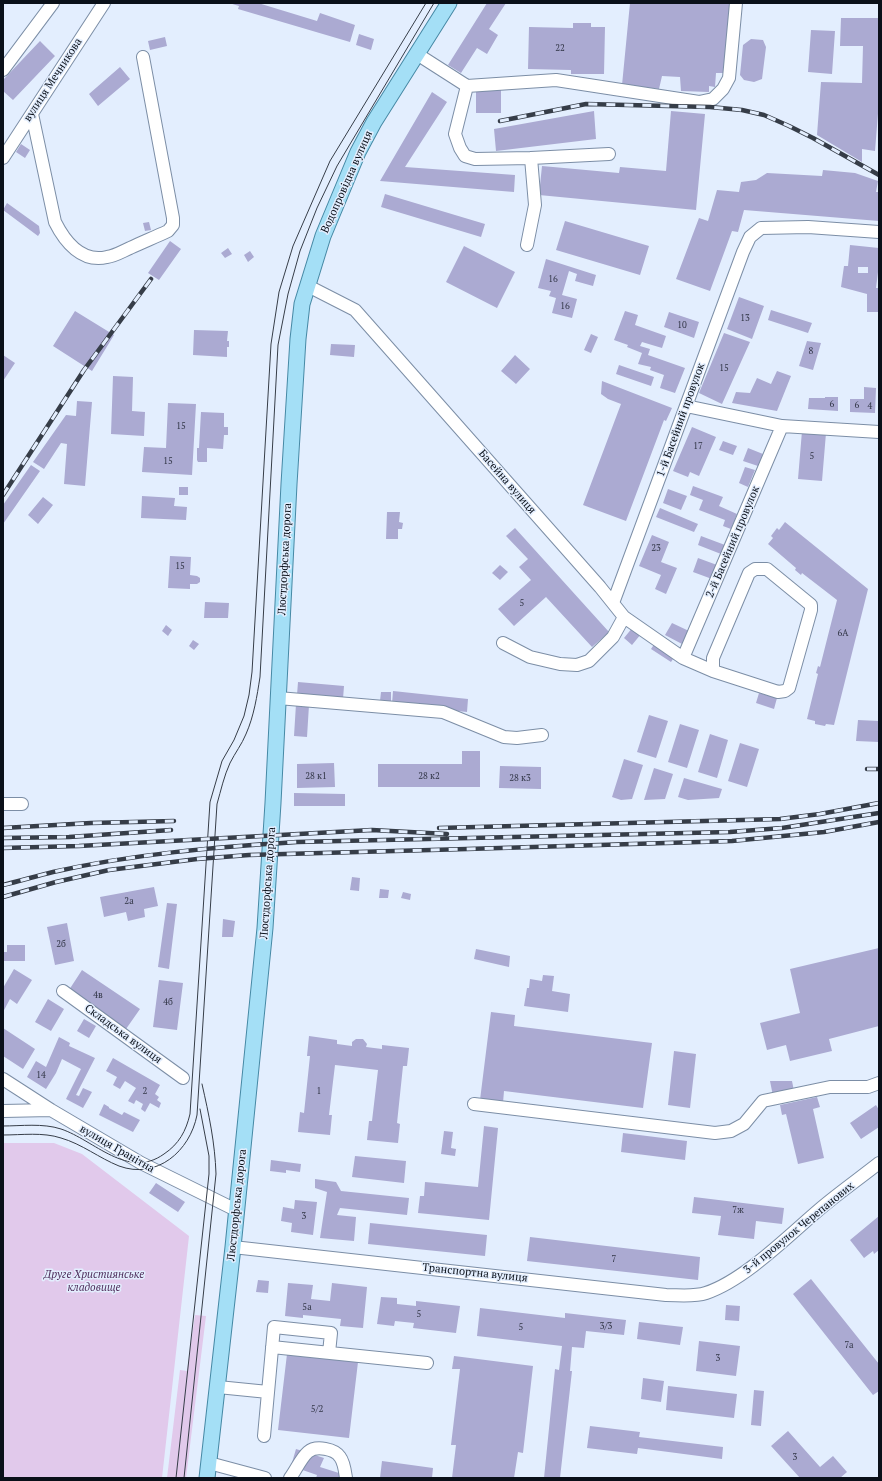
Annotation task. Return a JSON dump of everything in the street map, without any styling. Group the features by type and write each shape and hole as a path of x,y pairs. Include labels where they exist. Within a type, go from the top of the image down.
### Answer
{"main road":[{"name":"Водопровідна вулиця","path":"308,286 323,236 358,152 374,122 449,3"},
{"name":"Люстдорфська дорога","path":"207,1478 234,1247 236,1210 265,928 289,476 298,339 302,304 308,286"}],"street":[{"path":"3,70 53,3"},
{"name":"вулиця Мечникова","path":"3,158 104,3"},
{"path":"417,54 467,86 556,80 700,102 713,99 723,89 729,78 736,3"},
{"path":"32,114 54,222 62,237 72,247 84,255 96,258 108,257 168,231 173,225 173,218 143,56"},
{"path":"467,86 455,134 460,148 465,156 474,159 609,154"},
{"path":"527,245 535,205 531,158"},
{"name":"1-й Басейний провулок","path":"613,602 743,252 750,237 761,228 778,227 808,227 879,232"},
{"name":"Басейна вулиця","path":"308,286 356,310 613,602 624,617 683,658 713,671 778,692 785,691 789,688 811,610 811,604 767,570 755,569 749,573 713,658 713,671"},
{"path":"686,406 782,426 879,432"},
{"name":"2-й Басейний провулок","path":"683,658 782,426"},
{"path":"503,643 530,657 560,664 577,665 589,661 613,637 624,617"},
{"path":"278,698 443,712 504,737 517,738 542,735"},
{"path":"3,804 22,804"},
{"name":"Складська вулиця","path":"63,991 183,1078"},
{"name":"вулиця Гранітна","path":"3,1079 51,1110 146,1165 236,1210"},
{"path":"474,1104 715,1133 731,1131 744,1124 762,1101 830,1087 868,1087 879,1083"},
{"path":"3,1111 51,1110"},
{"name":"3-й провулок Черепанових","path":"717,1289 749,1270 823,1206 879,1163"},
{"name":"Транспортна вулиця","path":"234,1247 666,1295 704,1294 717,1289"},
{"path":"264,1436 274,1328 331,1333 329,1353"},
{"path":"272,1348 427,1363"},
{"path":"218,1387 268,1392"},
{"path":"290,1478 309,1451 322,1449 334,1452 340,1456 346,1478"},
{"path":"209,1463 265,1478"}],"green space":[{"name":"Друге Християнське кладовище","path":"3,1143 54,1143 82,1154 189,1236 162,1478 3,1478"},
{"path":"195,1315 206,1316 186,1478 167,1478 180,1370 187,1371"}],"building":[{"path":"229,3 258,3 317,21 320,13 355,25 350,42 238,9 239,6"},
{"path":"487,3 506,3 489,29 498,35 487,54 477,48 461,73 448,65"},
{"path":"630,3 732,3 726,73 716,73 715,87 709,86 709,92 681,91 680,77 662,76 659,89 622,85"},
{"path":"841,18 879,18 879,101 875,151 862,149 862,162 817,135 821,82 862,83 863,46 840,46"},
{"path":"573,23 591,23 591,27 605,27 604,74 571,74 571,70 528,69 529,27 573,28"},
{"path":"811,30 835,31 832,74 808,72"},
{"path":"359,34 374,39 371,50 356,45"},
{"path":"165,37 167,46 150,50 148,41"},
{"path":"751,39 763,40 766,47 762,79 754,82 744,80 740,75 743,45"},
{"path":"40,41 55,56 13,100 3,91 3,80"},
{"path":"120,67 130,79 98,106 89,94"},
{"path":"476,87 501,87 501,113 476,113"},
{"path":"432,92 447,102 405,167 515,175 514,192 380,181"},
{"path":"594,111 596,139 496,151 494,129"},
{"path":"671,111 705,114 696,210 539,195 542,166 619,173 620,167 666,171"},
{"path":"21,144 30,150 25,158 16,152"},
{"path":"823,170 855,173 878,181 876,192 879,192 879,221 744,210 738,232 732,231 710,291 676,279 699,218 708,221 717,190 739,192 741,182 756,180 767,173 822,176"},
{"path":"385,194 485,224 481,237 381,207"},
{"path":"7,203 39,226 40,233 38,236 3,210"},
{"path":"565,221 649,246 640,275 556,250"},
{"path":"149,222 151,230 145,231 143,223"},
{"path":"170,241 181,249 159,280 148,273"},
{"path":"850,245 879,248 879,272 876,288 879,288 879,312 867,312 867,294 841,287 844,266 848,266","holes":["858,267 868,267 868,273 858,273"]},
{"path":"464,246 515,272 497,308 446,282"},
{"path":"228,248 232,254 225,258 221,253"},
{"path":"250,251 254,257 248,262 244,255"},
{"path":"546,259 596,275 593,286 575,281 577,274 569,271 562,295 577,299 572,318 552,313 556,298 549,296 551,291 538,288"},
{"path":"739,297 764,306 752,339 727,329"},
{"path":"771,310 812,323 808,333 768,320"},
{"path":"75,311 114,335 92,371 53,346"},
{"path":"625,311 638,315 635,325 666,336 662,348 642,342 640,346 650,349 648,355 685,368 675,393 660,388 664,375 650,370 651,367 638,364 642,353 627,347 628,345 614,340"},
{"path":"669,312 699,322 694,338 664,327"},
{"path":"194,330 228,331 227,341 229,341 229,347 227,347 227,357 193,355"},
{"path":"724,333 750,342 722,404 699,393"},
{"path":"591,334 598,337 591,353 584,350"},
{"path":"807,341 821,343 813,370 799,366"},
{"path":"331,344 355,345 354,357 330,355"},
{"path":"3,355 15,363 3,381"},
{"path":"515,355 530,369 516,384 501,371"},
{"path":"619,365 654,377 651,386 616,374"},
{"path":"777,371 791,376 777,411 732,403 736,392 750,393 757,378 771,384"},
{"path":"113,376 133,377 132,411 145,412 144,436 111,434"},
{"path":"602,381 672,408 666,421 664,420 626,521 583,505 621,404 608,399 601,394"},
{"path":"864,387 876,388 875,413 850,412 850,399 864,399"},
{"path":"838,397 838,411 808,409 809,398"},
{"path":"77,401 92,402 85,486 64,484 67,444 61,443 44,469 33,462 66,415 76,416"},
{"path":"168,403 196,404 192,475 142,472 144,447 166,448"},
{"path":"201,412 224,413 224,427 228,427 228,435 224,435 223,449 207,448 207,462 198,462 197,460"},
{"path":"692,427 716,437 699,476 690,472 688,477 673,471"},
{"path":"802,431 826,433 822,481 798,479"},
{"path":"723,441 737,446 733,455 719,450"},
{"path":"748,448 763,454 758,466 743,461"},
{"path":"31,465 40,471 3,524 3,505"},
{"path":"745,467 755,470 748,487 739,483"},
{"path":"693,486 723,497 719,506 737,514 731,529 723,526 725,520 699,510 703,500 690,495"},
{"path":"179,487 188,487 188,495 179,495"},
{"path":"668,489 687,496 681,510 663,503"},
{"path":"142,496 175,498 174,506 187,507 186,520 141,518"},
{"path":"43,497 53,505 38,524 28,515"},
{"path":"660,508 698,524 694,532 656,517"},
{"path":"387,512 400,512 399,522 403,523 402,529 398,529 398,539 386,539"},
{"path":"785,522 868,589 834,725 826,724 825,726 815,724 815,721 807,719 818,674 816,673 818,666 820,667 837,600 802,573 801,575 795,570 796,568 768,544 773,538 771,536 777,528 779,530"},
{"path":"515,528 609,632 592,647 546,597 514,626 498,609 531,580 519,567 528,559 506,536"},
{"path":"652,535 669,542 661,562 677,568 666,594 655,589 661,575 639,566"},
{"path":"701,536 725,545 721,554 698,545"},
{"path":"170,556 191,557 190,575 200,578 200,582 197,584 190,584 190,589 168,588"},
{"path":"698,558 717,565 712,579 693,572"},
{"path":"500,565 508,572 500,580 492,573"},
{"path":"205,602 229,603 228,618 204,618"},
{"path":"672,623 689,631 682,644 665,635"},
{"path":"166,625 172,630 168,636 162,631"},
{"path":"633,627 641,634 632,645 624,638"},
{"path":"193,640 199,644 194,650 189,646"},
{"path":"655,643 675,656 671,662 651,649"},
{"path":"298,682 344,686 343,699 297,695"},
{"path":"393,691 468,699 467,712 392,704"},
{"path":"381,692 391,692 391,702 380,701"},
{"path":"759,693 777,698 774,709 756,703"},
{"path":"296,704 309,705 307,737 294,736"},
{"path":"649,715 668,721 656,758 637,752"},
{"path":"858,720 879,721 879,742 856,741"},
{"path":"680,724 699,730 687,768 668,762"},
{"path":"710,734 728,740 717,778 698,772"},
{"path":"740,743 759,749 747,787 728,781"},
{"path":"462,751 480,751 480,787 378,787 378,764 462,764"},
{"path":"624,759 643,765 632,799 621,800 612,797"},
{"path":"334,763 335,787 297,788 297,764"},
{"path":"500,766 541,767 541,789 499,788"},
{"path":"654,768 673,774 665,799 644,800"},
{"path":"684,778 722,789 719,798 688,800 678,797"},
{"path":"294,793 345,794 345,806 294,806"},
{"path":"352,877 360,878 359,891 350,890"},
{"path":"154,887 158,906 144,909 145,917 128,921 126,912 104,917 100,897"},
{"path":"380,889 389,890 388,898 379,898"},
{"path":"403,892 411,894 410,900 401,898"},
{"path":"167,903 177,904 169,969 158,967"},
{"path":"223,919 235,921 233,937 222,937"},
{"path":"67,923 74,961 55,965 47,927"},
{"path":"7,945 25,945 25,961 3,961 3,952 7,952"},
{"path":"879,948 879,1026 829,1039 832,1051 790,1061 786,1045 767,1050 760,1023 800,1013 790,969"},
{"path":"476,949 510,956 509,967 474,959"},
{"path":"14,969 32,980 17,1004 10,999 3,1012 3,988"},
{"path":"82,970 140,1009 126,1029 69,990"},
{"path":"543,975 554,976 552,991 570,994 568,1012 524,1006 530,979 542,981"},
{"path":"159,980 183,983 177,1030 153,1027"},
{"path":"48,999 64,1009 51,1031 35,1022"},
{"path":"491,1012 515,1015 514,1026 652,1043 643,1108 504,1091 503,1103 480,1100"},
{"path":"84,1019 96,1026 89,1038 77,1031"},
{"path":"3,1028 35,1049 23,1069 3,1056"},
{"path":"309,1036 337,1040 337,1044 352,1046 352,1042 356,1039 363,1039 367,1044 366,1047 382,1049 382,1045 409,1048 407,1066 403,1066 397,1123 400,1124 398,1143 367,1140 369,1121 372,1121 378,1070 335,1065 329,1115 332,1115 330,1135 298,1132 300,1112 304,1113 310,1056 307,1056"},
{"path":"59,1037 70,1043 69,1046 95,1058 76,1095 79,1096 83,1088 92,1092 83,1108 66,1099 81,1069 62,1059 56,1073 46,1089 27,1077 36,1061 46,1067"},
{"path":"674,1051 696,1054 690,1108 668,1105"},
{"path":"113,1058 160,1085 155,1094 159,1097 157,1100 161,1103 159,1108 150,1103 145,1112 141,1109 143,1104 136,1100 134,1104 128,1101 136,1088 125,1081 120,1089 113,1085 117,1077 106,1071"},
{"path":"770,1081 792,1081 794,1091 773,1096"},
{"path":"817,1097 820,1107 813,1109 824,1158 798,1164 786,1114 782,1115 780,1105"},
{"path":"104,1104 122,1115 124,1112 140,1120 133,1132 99,1115"},
{"path":"876,1105 879,1110 879,1127 861,1139 850,1123"},
{"path":"484,1126 498,1128 489,1220 418,1213 420,1196 424,1196 425,1182 478,1187"},
{"path":"444,1131 453,1132 451,1148 456,1149 455,1156 441,1154"},
{"path":"623,1133 687,1141 685,1160 621,1152"},
{"path":"355,1156 406,1161 404,1183 352,1177"},
{"path":"271,1160 301,1164 300,1172 286,1170 286,1173 270,1171"},
{"path":"315,1179 336,1182 341,1191 409,1198 407,1215 340,1208 337,1215 356,1217 354,1241 320,1238 327,1192 315,1188"},
{"path":"156,1183 185,1202 178,1212 149,1193"},
{"path":"694,1197 784,1208 782,1224 756,1221 754,1239 718,1235 721,1216 692,1213"},
{"path":"295,1200 317,1202 313,1235 291,1232 292,1223 281,1221 283,1207 294,1209"},
{"path":"879,1216 879,1250 874,1254 873,1251 864,1258 850,1240"},
{"path":"370,1223 487,1235 485,1256 368,1244"},
{"path":"530,1237 700,1257 698,1280 527,1261"},
{"path":"811,1279 879,1364 879,1391 873,1395 793,1294"},
{"path":"258,1280 269,1281 268,1293 256,1292"},
{"path":"288,1283 313,1285 311,1299 330,1301 332,1283 367,1287 363,1328 340,1326 341,1319 303,1315 303,1318 285,1316"},
{"path":"381,1297 397,1298 397,1304 416,1306 416,1301 460,1306 456,1333 413,1328 414,1323 395,1321 394,1326 377,1324"},
{"path":"726,1305 740,1306 739,1321 725,1320"},
{"path":"480,1308 565,1318 565,1313 626,1320 624,1335 586,1331 584,1348 572,1347 570,1371 572,1371 560,1478 544,1478 555,1369 559,1370 562,1346 477,1336"},
{"path":"639,1322 683,1327 680,1345 637,1339"},
{"path":"699,1341 740,1346 736,1376 696,1371"},
{"path":"287,1354 358,1362 349,1438 278,1430"},
{"path":"454,1356 533,1366 523,1453 518,1452 514,1478 452,1478 456,1445 451,1445 460,1369 452,1369"},
{"path":"643,1378 664,1381 661,1402 641,1399"},
{"path":"668,1386 737,1394 734,1418 666,1410"},
{"path":"754,1390 764,1391 761,1426 751,1425"},
{"path":"590,1426 640,1432 639,1437 723,1447 722,1459 638,1448 637,1454 587,1448"},
{"path":"788,1431 820,1467 833,1456 847,1472 840,1478 800,1478 771,1446"},
{"path":"296,1449 324,1458 320,1467 342,1474 340,1478 316,1478 317,1475 291,1466"},
{"path":"382,1461 433,1468 432,1478 380,1478"}],"tram line":[{"path":"3,1126 39,1125 54,1127 73,1134 111,1155 137,1163 151,1161 164,1154 178,1141 186,1126 190,1114 210,802 222,761 234,740 244,716 252,672 271,344 279,292 293,246 330,161 426,3"},
{"path":"3,1135 40,1134 54,1136 76,1144 119,1166 133,1169 146,1169 159,1166 170,1159 179,1151 193,1128 197,1115 217,804 228,768 249,727 255,706 260,677 278,345 288,294 300,251 317,208 337,166 434,3"},
{"path":"184,1478 216,1174 213,1140 202,1084"},
{"path":"176,1478 209,1174 209,1156 200,1109"}],"railway":[{"path":"500,121 586,104 710,107 742,110 764,115 789,126 879,175"},
{"path":"3,495 84,370 151,279"},
{"path":"867,769 879,769"},
{"path":"439,828 780,819 820,814 879,803"},
{"path":"3,885 53,872 113,860 236,846 297,842 730,832 782,828 879,813"},
{"path":"3,828 91,823 174,821"},
{"path":"3,897 56,882 109,870 197,859 249,855 732,841 824,832 879,822"},
{"path":"3,838 69,837 171,830"},
{"path":"3,848 79,846 372,830 447,834"}]}
